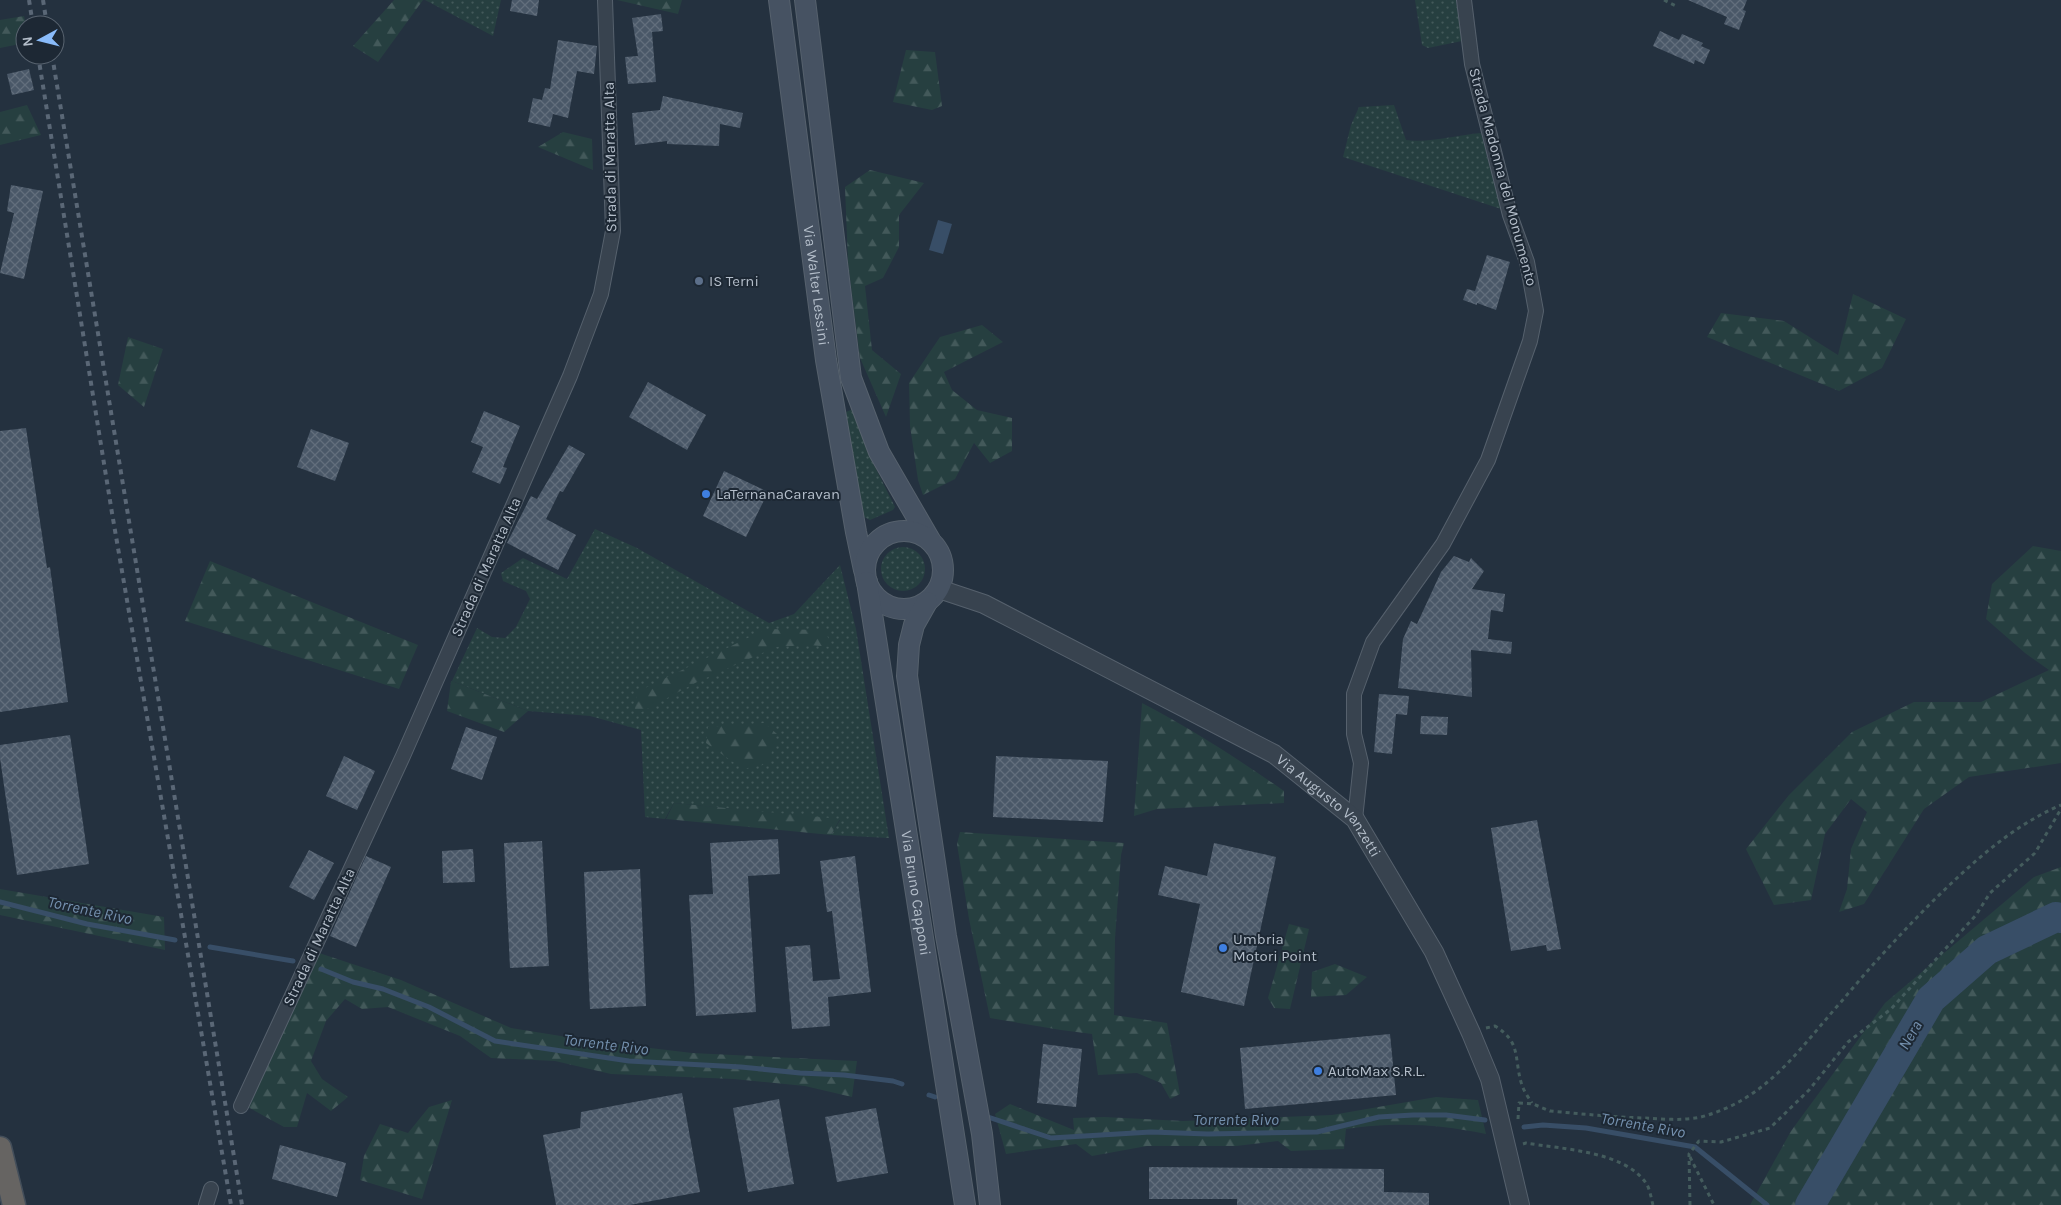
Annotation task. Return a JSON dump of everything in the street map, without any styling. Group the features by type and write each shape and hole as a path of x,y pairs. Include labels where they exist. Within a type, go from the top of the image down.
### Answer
{"highway":[{"path":"0,1148 14,1205"}],"main road":[{"name":"Via Walter Lessini","path":"779,0 826,360 865,576"},
{"name":"Via Walter Lessini","path":"805,0 851,378 879,452 930,540"},
{"path":"906,530 919,533 930,540 939,550 943,563 943,576 933,596 916,608 904,610 892,608 881,602 872,593 865,576 866,557 873,546 882,537 906,530"},
{"name":"Via Bruno Capponi","path":"865,576 965,1205"},
{"name":"Via Bruno Capponi","path":"933,596 914,625 906,676 946,936 982,1134 990,1205"}],"street":[{"name":"Strada di Maratta Alta","path":"241,1106 411,738 570,376 601,294 613,231 605,0"},
{"name":"Strada Madonna del Monumento","path":"1356,819 1361,763 1354,734 1354,694 1373,642 1443,544 1488,460 1530,341 1536,311 1527,262 1510,215 1472,64 1464,0"},
{"name":"Via Augusto Vanzetti","path":"933,596 984,604 1274,754 1356,819 1434,952 1471,1033 1490,1079 1520,1205"},
{"path":"206,1205 211,1189"}],"path":[{"path":"1664,0 1676,6"},
{"path":"1518,1122 1519,1103 1533,1104 1550,1111 1666,1119 1700,1117 1740,1102 1775,1076 1804,1047 1838,1004 1895,940 1961,874 1994,845 2037,815 2061,805"},
{"path":"1690,1205 1689,1154 1699,1141 1721,1142 1770,1128 1809,1090 1848,1042 1891,1009 1976,914 1990,893 2035,853 2061,809"},
{"path":"1484,1028 1496,1026 1508,1034 1515,1049 1521,1083 1533,1104"},
{"path":"1522,1138 1526,1143 1574,1150 1620,1163 1636,1172 1647,1184 1653,1205"},
{"path":"1689,1154 1714,1205"}],"green space":[{"path":"394,0 423,0 378,62 353,46"},
{"path":"425,0 501,0 493,36"},
{"path":"617,0 682,0 678,14"},
{"path":"1415,0 1456,0 1462,41 1428,48 1422,45"},
{"path":"15,18 15,45 0,48 0,20"},
{"path":"906,50 935,52 942,106 932,110 893,102"},
{"path":"27,105 41,135 0,145 0,112"},
{"path":"1394,105 1406,140 1434,140 1481,133 1501,209 1343,157 1351,125 1359,107"},
{"path":"563,132 592,139 593,170 538,147"},
{"path":"870,170 924,183 899,215 899,247 883,278 865,286 872,350 901,374 886,417 860,358 848,262 845,187"},
{"path":"1853,294 1906,319 1882,368 1839,391 1707,337 1721,313 1784,321 1838,355"},
{"path":"982,325 1003,342 944,372 952,390 977,410 1012,418 1012,451 990,463 974,443 955,479 923,495 918,480 910,426 909,383 940,337"},
{"path":"128,337 163,349 144,407 118,385"},
{"path":"853,409 871,459 895,507 893,510 870,520 864,517 862,512 846,412"},
{"path":"595,529 637,548 769,623 794,614 840,565 856,629 889,838 831,835 840,820 674,803 665,819 645,817 641,730 590,716 528,711 452,681 477,628 492,637 505,638 516,627 530,599 526,591 503,581 501,573 523,558 567,579"},
{"path":"2033,546 2061,551 2061,763 1969,777 1924,809 1864,904 1839,912 1847,889 1851,849 1867,812 1851,799 1825,834 1811,900 1774,905 1746,849 1789,795 1852,732 1914,702 1981,702 2049,670 2025,653 1986,619 1992,584"},
{"path":"903,547 915,551 921,557 925,569 921,581 915,587 903,591 891,587 885,581 881,569 885,557 891,551"},
{"path":"210,561 418,645 399,689 185,621"},
{"path":"766,629 824,630 833,647 809,645 776,647 697,682 634,716 637,692"},
{"path":"451,681 528,711 504,732 447,711"},
{"path":"1142,703 1179,723 1284,791 1284,803 1157,809 1134,816"},
{"path":"764,723 777,734 768,764 743,769 706,743 708,727"},
{"path":"674,803 840,819 831,835 666,819"},
{"path":"960,832 1124,843 1121,855 1115,939 1114,1015 1167,1023 1180,1094 1170,1099 1161,1083 1137,1073 1098,1075 1092,1034 990,1018 969,919 957,844"},
{"path":"2061,867 2061,1205 1750,1205 1791,1131 1885,1003 2034,877"},
{"path":"0,889 164,917 165,950 0,915"},
{"path":"1289,924 1309,929 1290,1009 1274,1008 1268,998"},
{"path":"313,951 401,980 511,1028 592,1041 692,1053 857,1061 852,1097 805,1086 734,1079 611,1074 555,1061 491,1058 460,1036 388,1007 362,1009 345,999 326,1021 311,1061 322,1079 348,1097 331,1111 307,1093 297,1127 284,1127 244,1105"},
{"path":"1335,964 1367,977 1346,995 1311,997 1312,972"},
{"path":"1436,1097 1478,1100 1486,1134 1433,1126 1383,1125 1346,1129 1344,1149 1291,1151 1278,1141 1236,1146 1147,1146 1092,1156 1076,1144 1006,1154 995,1114 1010,1104 1074,1130 1073,1118 1104,1117 1183,1121 1332,1115"},
{"path":"452,1100 422,1199 360,1180 364,1156 380,1124 408,1133 429,1107"}],"water":[{"path":"938,220 952,224 943,254 929,250"}],"building":[{"path":"512,0 539,0 537,16 510,11"},
{"path":"1688,0 1747,0 1743,10 1746,11 1739,30 1724,24 1727,17"},
{"path":"661,14 663,31 652,32 656,82 628,84 625,57 638,56 632,18"},
{"path":"1660,31 1679,40 1682,34 1703,43 1701,46 1710,50 1704,64 1695,60 1694,64 1653,46"},
{"path":"558,40 597,46 594,74 577,71 568,118 553,114 550,127 528,122 533,98 542,100 545,88 550,89"},
{"path":"29,69 34,90 12,95 7,74"},
{"path":"663,96 743,113 740,128 720,124 719,146 667,144 667,141 635,145 632,113 660,110"},
{"path":"11,185 43,191 24,279 0,273 14,213 7,211"},
{"path":"1487,255 1510,262 1496,310 1463,300 1467,289 1475,291"},
{"path":"648,382 706,415 687,450 629,417"},
{"path":"484,411 520,426 503,467 507,468 500,484 472,472 483,447 471,442"},
{"path":"26,428 47,568 50,567 68,702 0,712 0,431"},
{"path":"311,429 349,443 335,481 297,467"},
{"path":"569,445 585,454 563,492 560,491 546,519 576,535 558,570 507,543 531,496 537,499"},
{"path":"724,471 768,492 746,537 703,516"},
{"path":"1454,556 1469,562 1471,558 1484,571 1472,589 1505,594 1503,612 1491,610 1488,639 1512,642 1511,654 1471,650 1472,697 1398,688 1403,639 1411,621 1417,624 1441,572"},
{"path":"1379,694 1409,696 1407,715 1396,714 1392,754 1374,752"},
{"path":"1421,716 1448,717 1447,735 1420,734"},
{"path":"466,727 497,737 482,780 451,769"},
{"path":"70,735 89,864 17,875 0,758 0,745"},
{"path":"344,756 375,771 357,810 326,796"},
{"path":"996,756 1108,761 1103,822 993,817"},
{"path":"1537,820 1561,949 1547,951 1546,945 1511,951 1491,828"},
{"path":"778,839 780,874 748,876 756,1012 696,1016 689,895 713,894 710,843"},
{"path":"542,841 549,966 510,968 504,843"},
{"name":"Umbria Motori Point","path":"1214,843 1276,857 1244,1006 1181,992 1200,904 1158,895 1165,866 1207,876"},
{"path":"473,849 475,882 443,883 442,851"},
{"path":"309,850 334,863 314,900 289,887"},
{"path":"366,856 391,867 356,947 330,936"},
{"path":"855,856 871,992 828,997 830,1026 792,1029 785,947 810,945 813,981 840,979 832,911 827,912 820,861"},
{"path":"640,869 646,1006 590,1009 584,872"},
{"name":"AutoMax S.R.L.","path":"1390,1034 1396,1095 1245,1109 1240,1048"},
{"path":"1043,1044 1082,1049 1076,1107 1037,1103"},
{"path":"682,1093 700,1192 630,1205 556,1205 543,1135 580,1128 581,1112"},
{"path":"779,1099 794,1184 748,1192 733,1108"},
{"path":"876,1108 888,1173 837,1182 825,1117"},
{"path":"280,1145 346,1163 337,1197 272,1179"},
{"path":"1149,1167 1384,1169 1384,1192 1429,1193 1429,1205 1237,1205 1237,1199 1149,1199"}],"waterway":[{"name":"Torrente Rivo","path":"0,902 87,924 175,940"},
{"path":"2056,917 2061,908"},
{"name":"Nera","path":"1810,1205 1931,999 1987,950 2056,917 2061,918"},
{"name":"Torrente Rivo","path":"210,947 293,961"},
{"name":"Torrente Rivo","path":"321,969 353,982 383,989 429,1007 495,1041 629,1061 844,1075 893,1081 902,1084"},
{"name":"Torrente Rivo","path":"929,1095 935,1097"},
{"name":"Torrente Rivo","path":"988,1117 1051,1138 1151,1132 1208,1134 1317,1132 1379,1117 1413,1115 1446,1115 1485,1120"},
{"name":"Torrente Rivo","path":"1524,1127 1543,1125 1586,1128 1695,1147 1767,1205"}],"railway":[{"path":"29,0 31,15"},
{"path":"43,0 45,15"},
{"path":"40,65 112,513 231,1205"},
{"path":"54,65 242,1205"}],"place":[{"name":"IS Terni","path":"699,281"},
{"name":"LaTernanaCaravan","path":"706,494"},
{"name":"Umbria Motori Point","path":"1223,948"},
{"name":"AutoMax S.R.L.","path":"1318,1071"}]}
